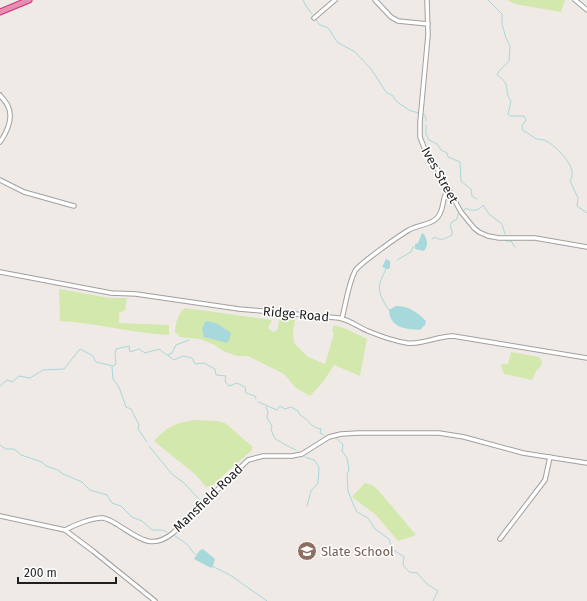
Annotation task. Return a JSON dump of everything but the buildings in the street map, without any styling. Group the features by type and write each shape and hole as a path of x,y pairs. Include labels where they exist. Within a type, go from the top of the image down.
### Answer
{"highway":[{"path":"0,12 29,0"}],"street":[{"path":"314,18 335,0"},
{"path":"375,0 391,17 398,21 428,24"},
{"name":"Ives Street","path":"427,0 428,24 420,137 427,154 467,222 476,231 484,235 499,238 535,238 587,247"},
{"path":"575,0 587,10"},
{"path":"0,95 8,106 10,118 8,131 0,142"},
{"path":"0,180 24,192 74,206"},
{"path":"342,318 352,281 357,269 402,234 412,228 437,219 441,213 444,196 448,190"},
{"name":"Ridge Road","path":"0,272 111,293 136,294 239,309 342,318 373,333 404,342 418,343 441,337 453,336 587,358"},
{"name":"Mansfield Road","path":"65,530 95,519 102,518 112,521 148,542 163,540 173,533 248,460 263,456 292,456 302,454 329,437 341,434 448,433 515,451 587,463"},
{"path":"500,539 545,480 550,457"},
{"path":"0,516 65,530 156,601"}],"green space":[{"path":"507,0 565,0 561,12 515,4"},
{"path":"59,289 110,298 127,298 125,310 119,313 119,323 169,325 169,335 60,321"},
{"path":"185,308 272,320 268,328 273,332 277,330 280,318 295,320 293,331 294,343 308,357 325,364 334,333 332,332 334,325 346,329 367,339 360,376 334,365 323,382 310,396 296,388 284,374 248,356 237,356 223,351 215,345 200,339 180,337 175,332 177,319"},
{"path":"511,352 539,357 542,361 541,366 536,371 532,380 504,374 501,366 502,364 508,364"},
{"path":"195,420 218,421 225,423 253,447 251,451 213,485 206,487 196,475 154,441 172,426 182,422"},
{"path":"365,483 372,485 378,490 416,535 398,541 376,515 352,497"}],"water":[{"path":"422,233 424,234 427,242 427,247 424,251 415,249 415,244 418,243"},
{"path":"386,259 390,261 390,268 388,269 382,267"},
{"path":"396,306 408,308 416,312 426,321 425,325 420,330 404,328 395,324 392,321 389,310"},
{"path":"207,321 218,324 231,333 227,343 204,337 202,329"},
{"path":"203,549 215,559 211,568 194,559 199,551"}],"waterway":[{"path":"303,0 312,14"},
{"path":"488,0 502,14 502,24 510,46 509,61 497,75 505,82 508,97 511,101 508,114 510,116 524,116 526,120 522,126 523,131 537,139 550,143 567,160 572,171 570,181 578,198 577,206 587,213"},
{"path":"316,20 320,25 329,29 337,42 355,52 371,69 386,92 409,110 418,113"},
{"path":"424,114 426,121"},
{"path":"426,125 426,134 429,140 437,144 441,150 447,153 448,157 460,162 461,181 471,189 472,196 477,199"},
{"path":"463,212 466,208 475,210 479,209 483,205 489,214 502,224 505,234"},
{"path":"432,239 435,237 444,239 452,235 450,226 452,222 457,219 458,214"},
{"path":"506,240 511,241 515,247"},
{"path":"397,260 411,252 414,247"},
{"path":"386,268 379,286 379,290 383,301 389,310"},
{"path":"168,355 172,353 176,345 189,340"},
{"path":"0,386 7,380 12,382 19,376 30,378 43,370 64,369 80,349 93,356 96,362 113,366 116,364 116,349 129,346 130,352 139,349 145,353 159,349 174,360 183,356 192,358 195,364 204,363 215,369 216,375 226,376 225,381 229,386 237,383 245,387 246,393 255,396 256,399"},
{"path":"112,367 113,379 119,387 126,407 131,409 139,425 138,429 147,442"},
{"path":"258,402 277,410 280,406 285,409 291,407 298,411 300,415 312,425 321,429 320,433 324,435"},
{"path":"266,407 268,412 267,418 272,426 271,430 275,439 296,450"},
{"path":"337,439 343,444 342,451 347,458 349,470 347,474 348,491 357,512 368,518 375,529 389,539 392,549 404,557 403,565 409,572 417,573 427,584 438,591 433,601"},
{"path":"0,445 6,449 14,449 21,455 42,462 46,466 58,470 63,474 82,482 90,490 107,495 112,503 121,506 132,517 142,521 152,530 162,530 167,532"},
{"path":"149,446 172,474 184,483 200,500"},
{"path":"305,457 314,460 319,467 318,483 311,491 307,506"},
{"path":"175,536 187,544 196,555"},
{"path":"212,566 230,575 267,601"}],"place":[{"name":"Slate School","path":"307,551"}]}
